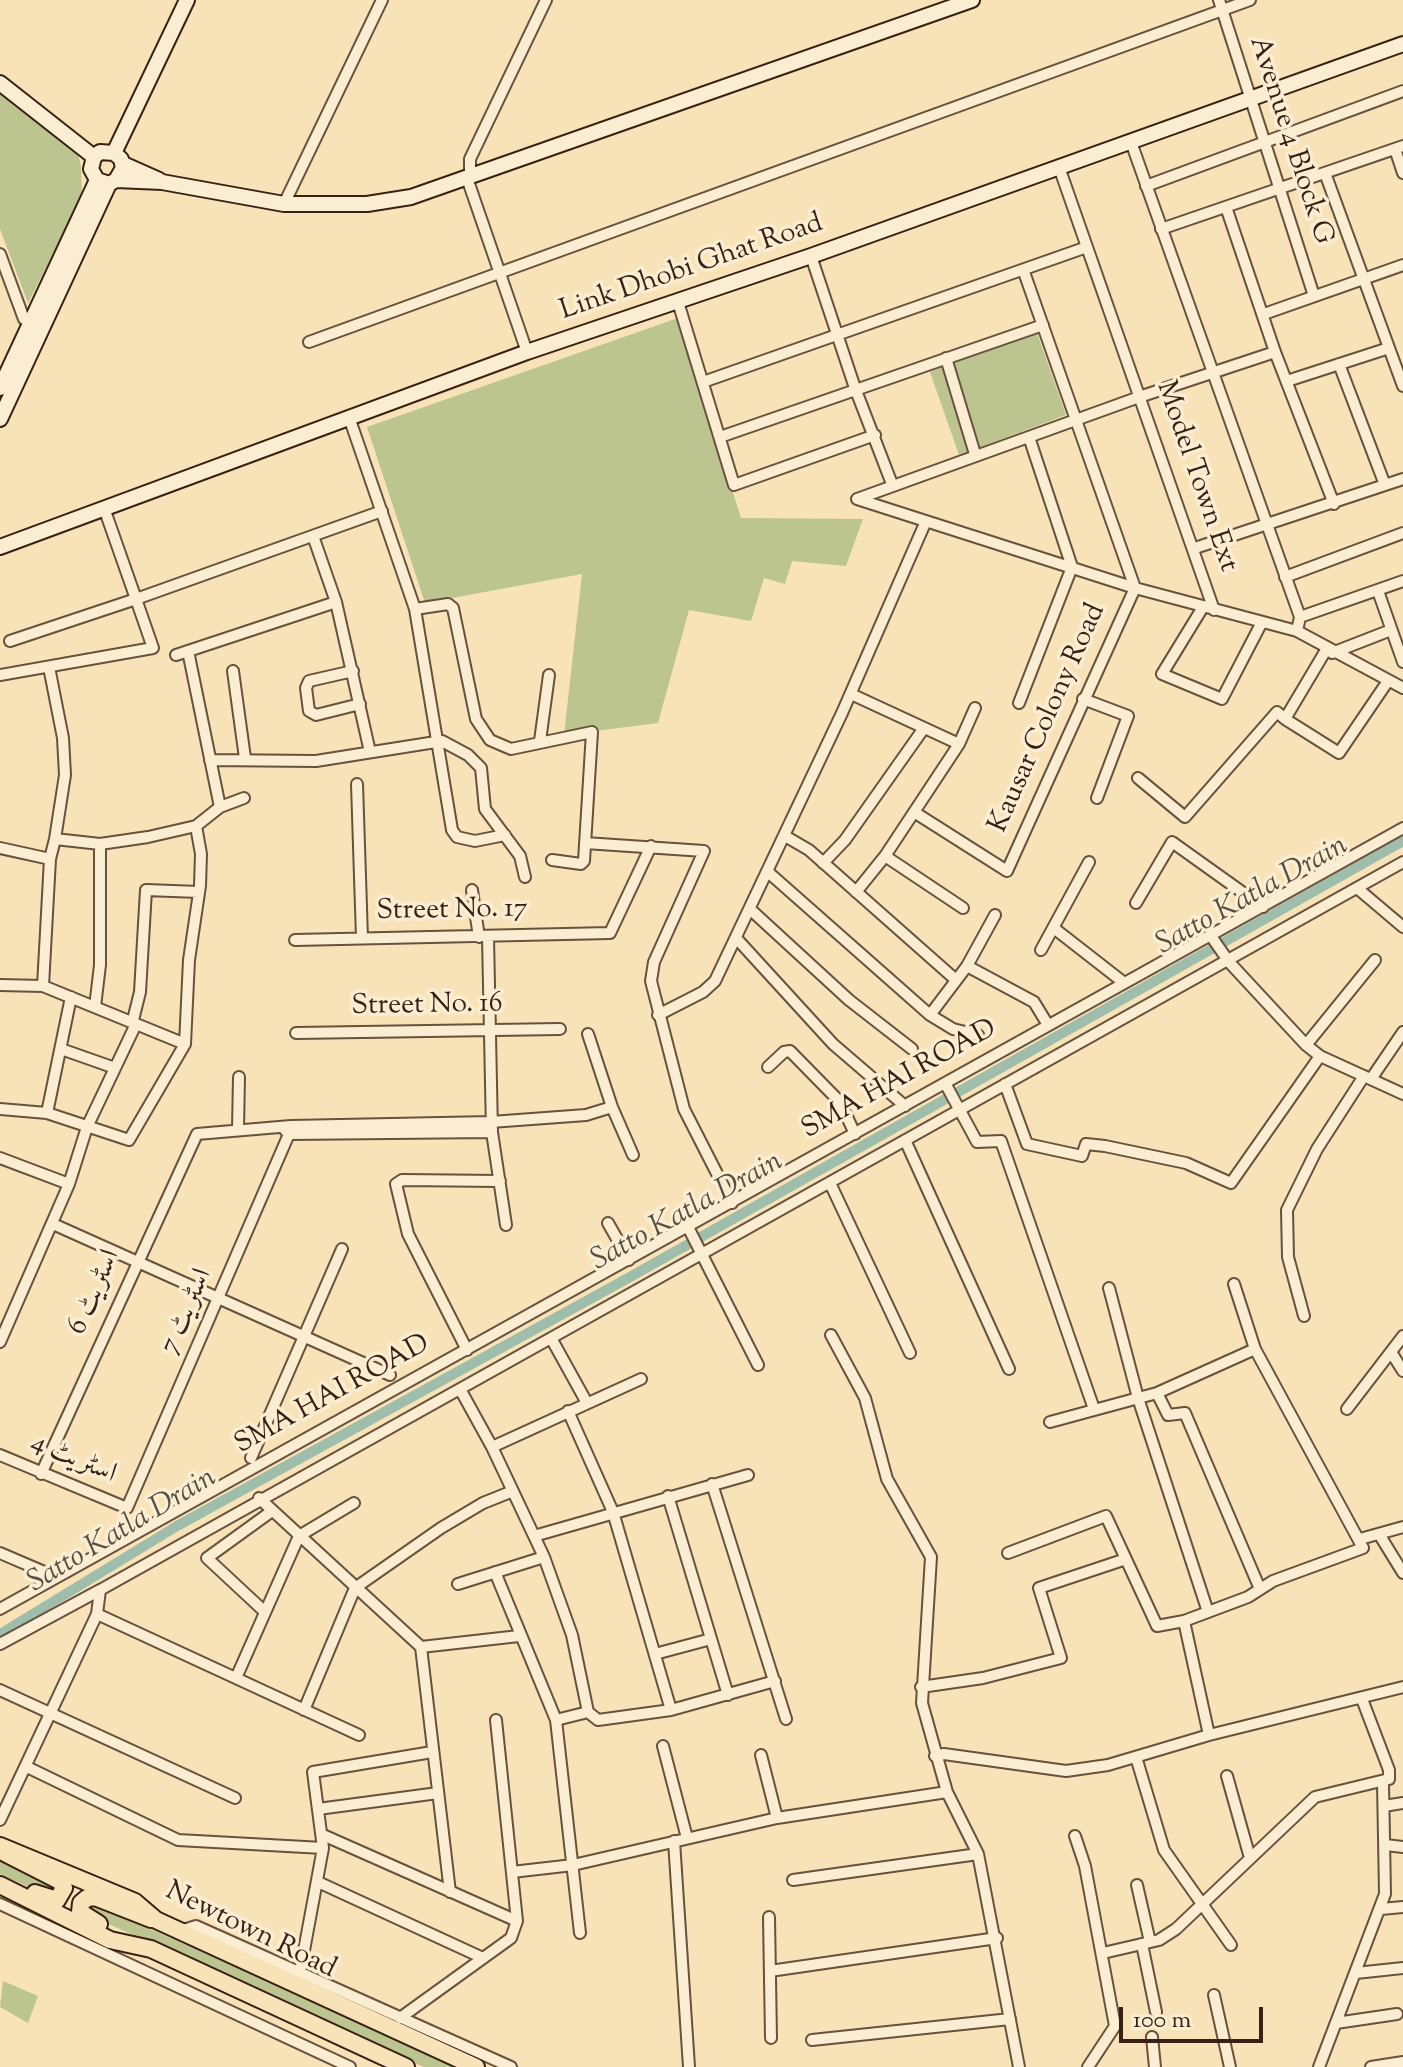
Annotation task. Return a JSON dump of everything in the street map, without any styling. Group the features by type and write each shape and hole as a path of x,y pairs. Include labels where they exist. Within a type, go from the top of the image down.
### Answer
{"main road":[{"path":"0,1848 22,1864 60,1881 64,1891 53,1900 0,1884"},
{"name":"Newtown Road","path":"0,1848 135,1902 156,1920 476,2067"},
{"name":"Newtown Road","path":"0,1884 19,1905 110,1940 151,1949 406,2067"},
{"path":"151,1949 83,1917 80,1905 92,1897 156,1920"}],"street":[{"path":"0,419 187,0"},
{"path":"284,204 382,0"},
{"path":"527,352 469,177 470,159 546,0"},
{"path":"94,157 91,169 107,181 162,182 284,204 387,202 469,177 972,0"},
{"path":"309,342 1220,5 1250,0"},
{"name":"Avenue 4 Block G","path":"1220,5 1314,296"},
{"name":"Link Dhobi Ghat Road","path":"0,547 527,352 811,256 1251,101 1403,44"},
{"path":"0,83 94,157"},
{"path":"1146,186 1403,91"},
{"path":"1131,142 1210,373 1300,617 1297,631"},
{"path":"1161,229 1399,147 1403,173"},
{"path":"94,157 107,151 162,182"},
{"name":"Model Town Ext","path":"1059,167 1195,548 1209,608 1297,631 1329,651 1403,688"},
{"path":"1325,173 1403,386"},
{"path":"0,388 107,181"},
{"path":"1226,207 1275,352 1334,504"},
{"path":"703,382 1024,272 1087,247"},
{"path":"0,254 24,319 31,323"},
{"path":"811,256 855,388 892,484"},
{"path":"1264,314 1403,265"},
{"path":"1024,272 1135,588"},
{"path":"678,302 734,485 875,435"},
{"path":"720,437 1043,325"},
{"path":"1287,381 1389,348"},
{"path":"1262,622 1222,699 1162,674 1209,608 1135,588 857,499 975,454 1275,352"},
{"path":"946,358 975,454"},
{"path":"1339,364 1385,485"},
{"path":"349,417 415,609 452,830 457,837 475,841 505,835"},
{"path":"1019,703 1072,567 1029,437"},
{"path":"1195,548 1403,479"},
{"path":"0,675 153,648 104,508"},
{"path":"10,641 382,511"},
{"path":"658,1015 703,992 715,981 851,694 926,521"},
{"path":"1285,577 1403,533"},
{"path":"313,536 336,602 370,752"},
{"path":"1300,617 1403,581"},
{"name":"Kausar Colony Road","path":"914,812 1007,871 1135,588"},
{"path":"1378,591 1403,662"},
{"path":"176,655 336,602"},
{"path":"415,609 448,604 453,608 478,725 490,740 507,749 592,732 583,864 552,860"},
{"path":"1285,719 1329,651 1391,630"},
{"path":"188,651 220,807"},
{"path":"43,986 50,859 65,775 63,738 49,667"},
{"path":"233,671 245,758"},
{"path":"353,671 309,681 306,688 309,711 316,715 360,704"},
{"path":"540,741 549,675"},
{"path":"1138,778 1185,817 1277,712 1339,753 1388,681"},
{"path":"851,694 959,744"},
{"path":"1083,699 1128,716 1097,798"},
{"path":"856,892 885,856 959,744 975,708"},
{"path":"823,863 845,840 924,728"},
{"path":"210,760 316,761 442,741 468,755 481,768 485,809 520,856 525,877"},
{"path":"357,784 362,938"},
{"path":"55,839 100,844 196,826 220,807 244,798"},
{"path":"0,1109 47,1113 129,1140 185,1044 189,960 201,854 196,826"},
{"name":"SMA HAI ROAD","path":"0,1609 629,1260 690,1231 732,1203 905,1106 947,1086 1123,982 1214,940 1263,907 1403,828"},
{"path":"785,836 823,863 956,980"},
{"path":"1136,903 1172,842 1263,907"},
{"path":"585,843 704,851 651,971 658,1015 684,1109 732,1203"},
{"path":"95,1007 100,965 100,844"},
{"name":"Street No. 17","path":"295,940 610,933 651,846"},
{"path":"0,848 50,859"},
{"path":"885,856 963,908"},
{"path":"1041,950 1089,862"},
{"path":"0,1644 551,1338 700,1251 830,1183 958,1107 1005,1084 1403,862"},
{"path":"768,872 930,1015 953,1029 978,1035"},
{"path":"1357,888 1403,927"},
{"path":"0,1342 53,1224 87,1127 135,1022 140,992 146,890 199,892"},
{"path":"472,890 484,937 492,1127 506,1225"},
{"path":"751,910 849,1000 912,1049"},
{"path":"930,1015 967,966 995,915"},
{"path":"1055,929 1123,982"},
{"path":"737,939 833,1044 905,1106"},
{"path":"1214,940 1227,959 1306,1045 1320,1056 1403,1094"},
{"path":"1306,1045 1375,960"},
{"path":"967,966 1034,1002 1048,1025"},
{"path":"0,985 43,986 185,1044"},
{"path":"47,1113 71,997"},
{"name":"Street No. 16","path":"296,1033 560,1029"},
{"path":"1304,1316 1288,1257 1287,1210 1317,1149 1367,1078 1398,1050 1403,1032"},
{"path":"588,1034 612,1107 633,1155"},
{"path":"61,1049 115,1068"},
{"path":"768,1067 784,1052 790,1051 840,1102 855,1134"},
{"path":"1005,1084 1027,1144 1082,1156 1086,1144 1105,1146 1186,1163 1231,1183 1320,1056"},
{"path":"239,1077 238,1129 492,1127 586,1115 612,1107"},
{"path":"947,1086 977,1142 1001,1141 1094,1409"},
{"name":"اسٹریٹ 6","path":"41,1474 197,1134 238,1129"},
{"name":"اسٹریٹ 7","path":"127,1508 220,1299 286,1131"},
{"path":"905,1140 1009,1369"},
{"path":"0,1158 69,1184"},
{"path":"467,1350 408,1234 396,1184 402,1180 500,1181"},
{"path":"830,1183 910,1353"},
{"path":"608,1223 629,1260"},
{"path":"53,1224 390,1375"},
{"path":"690,1231 758,1365"},
{"path":"251,1458 342,1249"},
{"path":"1008,1553 1106,1516 1157,1626 1208,1612 1363,1548 1255,1349 1234,1284"},
{"path":"1109,1288 1138,1398 1208,1612"},
{"path":"831,1335 865,1398 887,1479 931,1557 921,1687 935,1756 947,1792 978,1854 997,1938 1019,2067"},
{"path":"1347,1409 1403,1336"},
{"path":"551,1338 587,1403"},
{"path":"1050,1422 1157,1393 1255,1349"},
{"path":"1391,1352 1403,1371"},
{"path":"492,1447 641,1379"},
{"path":"460,1389 492,1447 544,1557 572,1635 588,1712 598,1720 671,1710 775,1681"},
{"path":"1157,1393 1168,1415 1185,1413 1260,1589"},
{"path":"568,1411 613,1512 671,1710"},
{"name":"اسٹریٹ 4","path":"0,1455 127,1508"},
{"path":"534,1536 748,1475"},
{"path":"712,1484 786,1719"},
{"path":"304,1710 355,1588 441,1528 483,1503 513,1491"},
{"path":"668,1496 728,1695"},
{"path":"259,1498 421,1647 450,1892"},
{"path":"236,1678 299,1536 354,1503"},
{"path":"265,1612 207,1558 272,1511"},
{"path":"1360,1539 1403,1527"},
{"path":"1379,1534 1403,1573"},
{"path":"0,1553 42,1571"},
{"path":"458,1584 544,1557"},
{"path":"921,1687 983,1678 1061,1658 1039,1588 1126,1559"},
{"path":"495,1572 556,1720 580,1933"},
{"path":"0,1820 97,1614 100,1590"},
{"path":"97,1614 359,1735"},
{"path":"1184,1621 1209,1735"},
{"path":"421,1647 519,1636"},
{"path":"655,1654 711,1639"},
{"path":"935,1756 944,1754 1066,1771 1136,1757 1209,1735 1403,1687"},
{"path":"0,1690 235,1798"},
{"path":"1103,1953 1146,1943 1176,1929 1315,1797 1383,1783 1391,1777 1362,1699"},
{"path":"556,1720 588,1712"},
{"path":"400,2018 511,1938 517,1921 496,1720"},
{"path":"663,1746 687,1838"},
{"path":"300,1972 323,1848 313,1780 316,1770 432,1752"},
{"path":"761,1755 777,1818"},
{"path":"1136,1757 1164,1850 1231,1945"},
{"path":"27,1767 178,1840 323,1848"},
{"path":"1227,1776 1250,1858"},
{"path":"1319,2067 1381,1909 1386,1845 1383,1783"},
{"path":"512,1872 573,1865 777,1818 947,1792"},
{"path":"318,1809 438,1793"},
{"path":"1384,1806 1403,1803"},
{"path":"323,1835 517,1921"},
{"path":"1075,1836 1085,1866 1115,2026 1088,2067"},
{"path":"674,1841 689,2067"},
{"path":"1386,1845 1403,1847"},
{"path":"793,1880 978,1854"},
{"path":"318,1882 483,1958"},
{"path":"1137,1885 1156,2012"},
{"path":"0,1904 19,1905 350,2067"},
{"path":"1381,1909 1403,1907"},
{"path":"769,1917 771,2038"},
{"path":"180,1931 196,1926 511,2067"},
{"path":"770,1971 997,1938"},
{"path":"1356,1973 1403,1968"},
{"path":"1214,1995 1230,2067"},
{"path":"1336,2023 1397,2014"},
{"path":"812,2040 1010,2019"},
{"path":"1152,2037 1155,2067"},
{"path":"1371,2067 1403,2062"}],"green space":[{"path":"0,88 64,139 78,154 81,167 82,197 28,303 0,229"},
{"path":"678,318 741,518 863,519 846,566 792,561 785,584 764,578 751,621 689,610 658,723 564,735 582,574 425,603 367,427"},
{"path":"1036,330 1066,415 959,455 930,372"},
{"path":"0,1858 58,1886 49,1896 0,1874"},
{"path":"92,1905 462,2067 424,2067 91,1916 88,1908"},
{"path":"3,1981 38,1996 28,2023 0,2007"}],"waterway":[{"name":"Satto Katla Drain","path":"0,1634 177,1526 630,1277 1403,841"}]}
